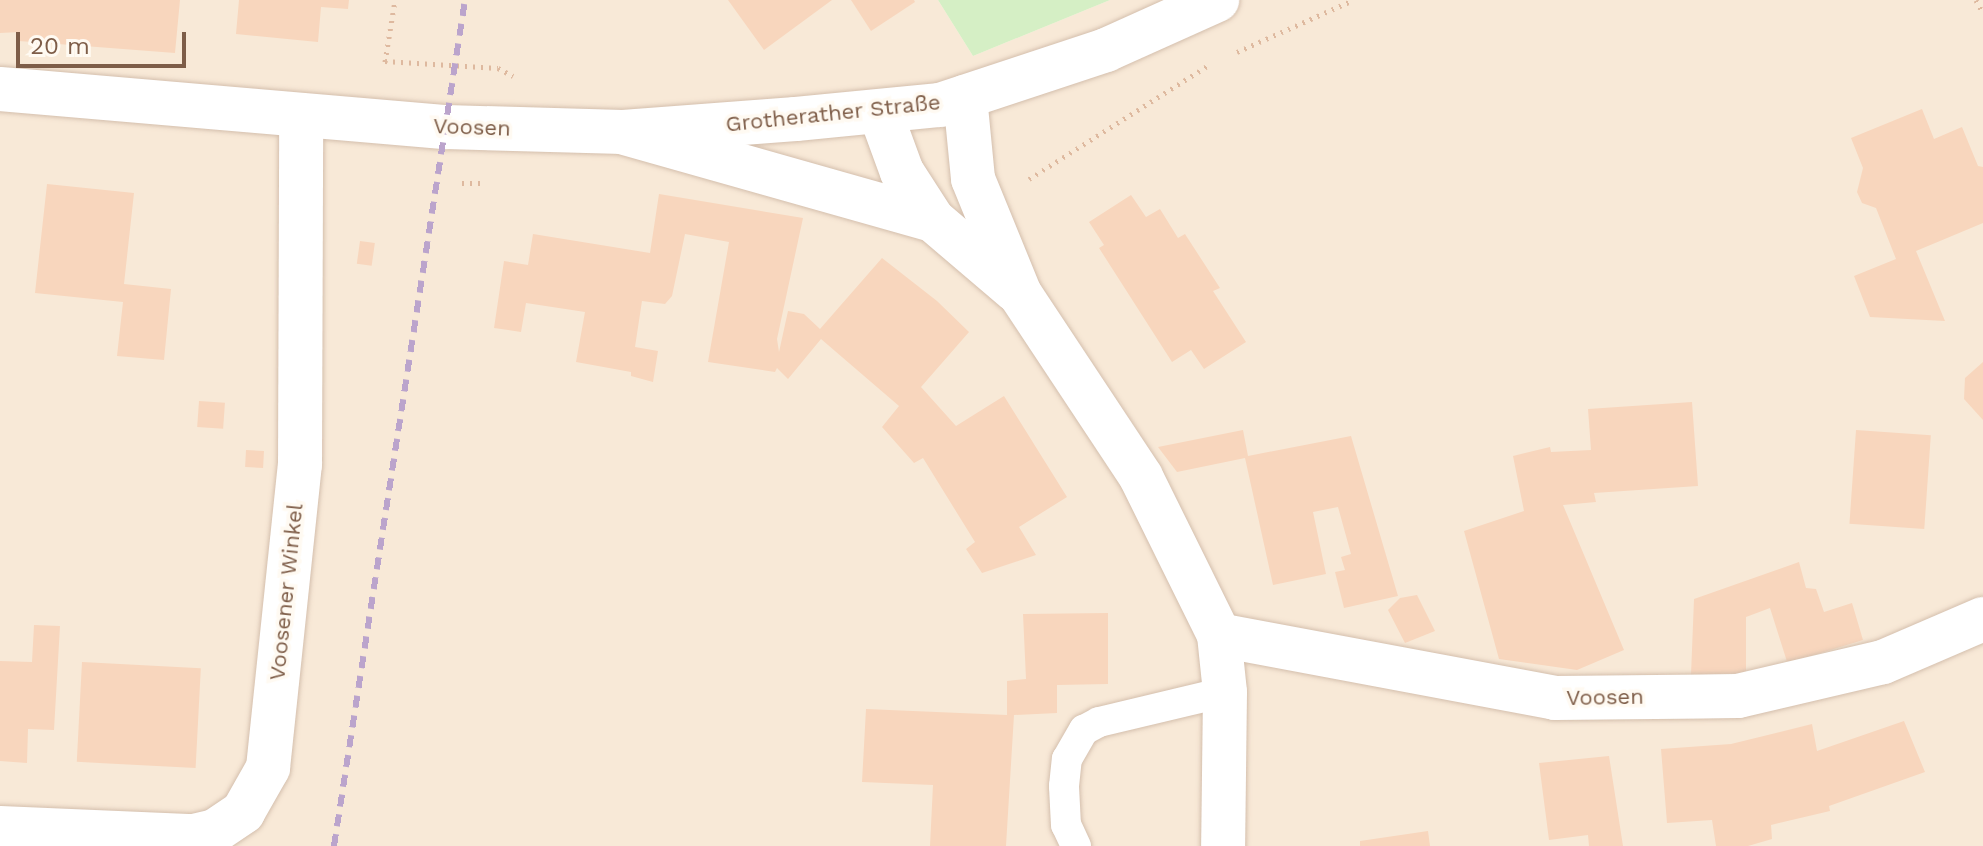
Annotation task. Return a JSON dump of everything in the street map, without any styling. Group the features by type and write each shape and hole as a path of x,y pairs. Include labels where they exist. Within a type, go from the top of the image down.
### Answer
{"street":[{"name":"Grotherather Straße","path":"623,132 880,112 965,97 1106,50 1217,0"},
{"name":"Voosen","path":"0,89 376,121 623,132 933,220"},
{"path":"965,97 973,179 1020,294 1141,477 1219,635 1225,692 1223,846"},
{"path":"880,112 902,172 933,220 1020,294"},
{"name":"Voosener Winkel","path":"0,828 194,836 215,831 243,812 268,768 300,465 301,115"},
{"name":"Voosen","path":"1219,635 1555,698 1738,696 1883,662 1983,619"}],"lane":[{"path":"1076,846 1066,825 1064,786 1067,759 1084,730 1225,692"}],"path":[{"path":"376,121 395,0"},
{"path":"973,179 1008,193 1208,65 1353,0"},
{"path":"1976,0 1983,13"}],"shaded area":[{"path":"0,0 938,0 973,56 1110,0 1983,0 1983,846 0,846"}],"green space":[{"path":"938,0 1110,0 973,56"}],"building":[{"path":"0,0 180,0 175,53 19,41 19,32 0,33"},
{"path":"239,0 349,0 348,9 321,7 318,42 236,34"},
{"path":"728,0 832,0 764,50"},
{"path":"851,0 914,0 915,2 871,31"},
{"path":"1922,109 1934,139 1962,127 1978,166 1983,167 1983,223 1916,251 1945,321 1870,317 1854,276 1896,259 1876,208 1862,203 1857,192 1863,168 1851,138"},
{"path":"47,184 134,193 124,284 171,289 164,360 117,356 123,302 35,293"},
{"path":"659,194 803,218 777,339 779,352 788,311 804,314 820,329 882,258 937,301 969,332 921,387 956,426 1004,396 1067,497 1019,527 1036,555 982,573 966,549 975,542 923,458 914,463 882,427 899,406 821,339 788,379 777,368 775,372 708,362 729,242 685,234 672,296 665,304 642,301 635,347 658,351 653,382 631,376 631,372 576,362 585,312 526,303 521,332 494,328 504,261 528,265 533,234 650,253"},
{"path":"1131,195 1146,217 1160,209 1178,238 1185,234 1220,288 1213,291 1246,342 1204,369 1191,350 1172,362 1099,248 1104,245 1089,222"},
{"path":"360,241 375,243 372,266 357,264"},
{"path":"1983,362 1983,420 1964,399 1965,378"},
{"path":"199,401 225,403 223,429 197,427"},
{"path":"1692,402 1698,486 1594,493 1596,502 1563,505 1624,650 1577,670 1499,659 1464,531 1524,511 1513,456 1550,447 1551,452 1591,450 1588,409"},
{"path":"1243,430 1248,456 1351,436 1398,596 1344,608 1335,572 1345,570 1341,557 1351,554 1338,507 1313,512 1326,574 1273,585 1245,458 1177,472 1158,447"},
{"path":"1856,430 1931,435 1924,529 1849,524"},
{"path":"246,450 264,451 263,468 245,467"},
{"path":"1799,562 1806,588 1816,589 1824,612 1852,603 1863,640 1791,662 1790,671 1770,608 1746,617 1746,673 1691,675 1694,599"},
{"path":"1417,595 1435,631 1405,643 1388,610 1400,598"},
{"path":"1108,613 1108,684 1057,685 1057,713 1014,715 1006,846 930,846 933,785 862,782 866,709 1007,715 1007,681 1026,679 1023,614"},
{"path":"34,625 60,626 54,730 28,729 27,763 0,761 0,661 32,662"},
{"path":"82,662 201,668 196,768 77,762"},
{"path":"1904,721 1925,772 1829,806 1830,811 1771,825 1772,839 1748,846 1716,846 1712,820 1667,823 1661,749 1731,744 1812,724 1817,751"},
{"path":"1609,756 1623,846 1589,846 1588,835 1549,840 1539,763"},
{"path":"1428,831 1430,846 1360,846 1360,841"}],"railway":[{"path":"334,846 465,0"}]}
